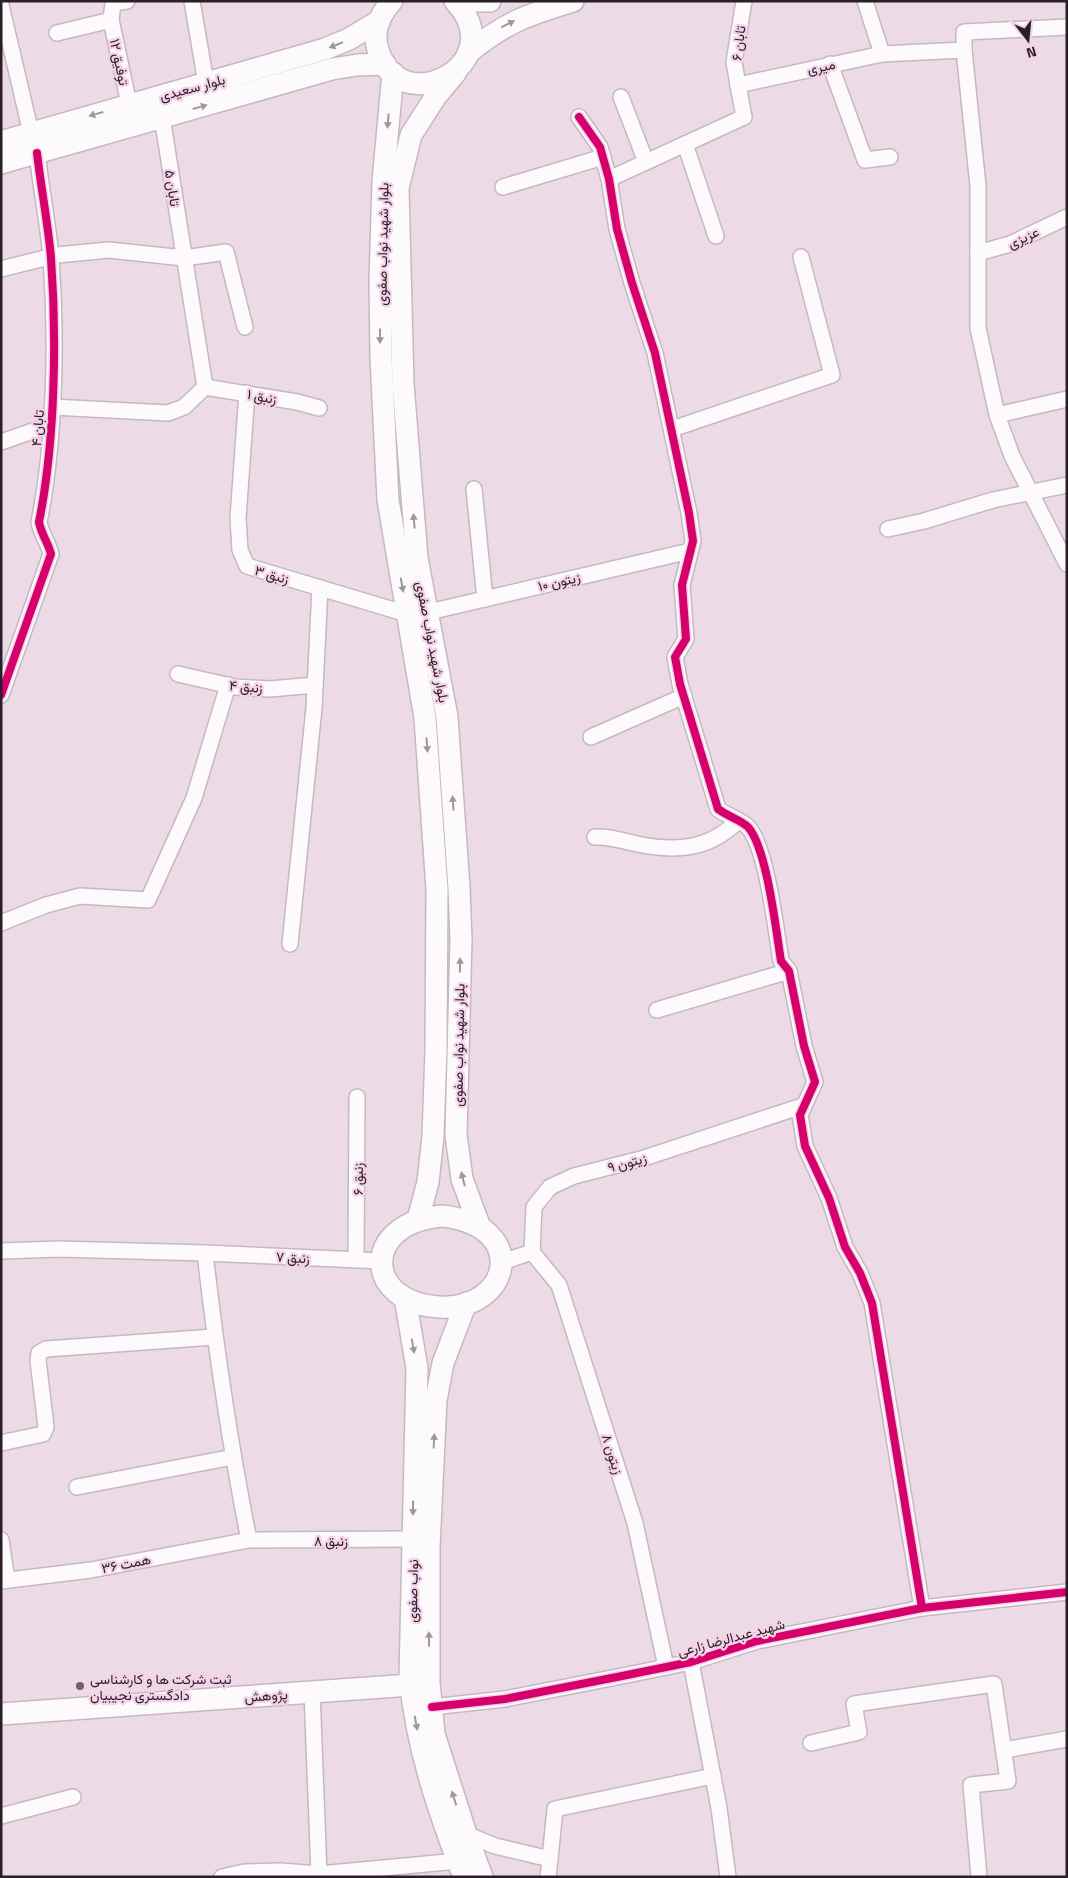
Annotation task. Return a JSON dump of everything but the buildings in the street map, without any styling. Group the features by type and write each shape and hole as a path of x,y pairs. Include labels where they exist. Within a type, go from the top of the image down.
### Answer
{"main road":[{"path":"455,1 462,9 471,30 468,53"},
{"path":"470,1 490,1"},
{"path":"468,53 497,30 528,14 573,1"},
{"path":"392,2 379,21 376,43 389,69 402,79 424,84 436,82 456,72"},
{"name":"بلوار سعیدی","path":"1,163 34,143 129,104 325,49 349,40 379,21"},
{"name":"بلوار شهید نواب صفوی","path":"418,1220 428,1182 433,1136 436,1050 437,890 425,718 407,614 398,188 411,135 436,96 456,72 468,53"},
{"name":"بلوار سعیدی","path":"1,142 34,143 162,117 332,70 357,65 389,69"},
{"name":"بلوار شهید نواب صفوی","path":"389,69 383,181 381,358 388,500 407,559 428,612 447,717 461,939 456,1135 462,1179 479,1225"},
{"path":"448,1216 479,1225 490,1234 498,1246 502,1262 498,1277 490,1289 478,1298 466,1303 441,1307 417,1303 405,1298 393,1289 385,1276 382,1261 385,1246 394,1234 418,1220 448,1216"},
{"name":"نواب صفوی","path":"405,1298 417,1368 413,1539 434,1734 482,1877"},
{"name":"نواب صفوی","path":"461,1869 418,1736 411,1684 429,1547 436,1400 443,1363 466,1303"},
{"name":"پژوهش","path":"1,1714 411,1684"}],"street":[{"path":"57,33 110,20 113,3 127,1"},
{"path":"192,1 206,83"},
{"name":"تابان ۶","path":"738,85 734,62 744,1"},
{"path":"865,1 882,54"},
{"name":"تابان ۴","path":"1,5 34,143 51,257 54,311 52,407 39,522 41,534 48,542 51,554 1,695"},
{"name":"توفیق ۱۲","path":"110,20 129,104"},
{"path":"1067,27 964,32 964,50 978,186 978,328 997,415 1012,456 1067,564"},
{"name":"میری","path":"738,85 882,54 964,50"},
{"path":"830,64 865,160 890,157"},
{"path":"609,179 744,116 738,85"},
{"path":"621,97 646,162"},
{"name":"تابان ۵","path":"162,117 205,387"},
{"path":"578,117 600,147 603,157 609,179 617,229 655,353 690,513 693,541 682,585 686,639 675,657 684,696 718,810 746,826 756,838 781,961 789,971 804,1046 814,1082 810,1097 802,1106 800,1115 805,1146 829,1198 845,1247 860,1273 872,1304 922,1608"},
{"path":"685,144 716,236"},
{"path":"504,187 603,157"},
{"name":"عزیزی","path":"978,253 1010,244 1067,217"},
{"path":"1,269 51,257 110,250 184,258 226,252 245,327"},
{"path":"672,429 832,375 801,257"},
{"path":"52,407 168,413 184,408 205,387"},
{"name":"زنبق ۱","path":"205,387 248,393 319,408"},
{"name":"زنبق ۳","path":"248,393 238,518 240,550 247,566 407,614"},
{"path":"997,415 1067,399"},
{"path":"1,442 50,425"},
{"path":"888,529 924,521 993,500 1067,485"},
{"path":"474,489 485,598"},
{"name":"زیتون ۱۰","path":"428,612 690,551"},
{"path":"290,944 315,685 320,588"},
{"name":"زنبق ۴","path":"178,674 228,686 270,689 315,685"},
{"path":"1,923 46,905 80,896 148,900 194,798 228,686"},
{"path":"591,737 684,696"},
{"path":"595,837 609,836 635,844 677,850 723,835 738,821"},
{"path":"657,1010 789,971"},
{"name":"زنبق ۶","path":"356,1260 357,1097"},
{"name":"زیتون ۹","path":"532,1252 534,1207 550,1186 574,1176 642,1159 802,1106"},
{"name":"زنبق ۷","path":"1,1251 59,1249 382,1261"},
{"path":"502,1262 532,1252"},
{"name":"زیتون ۸","path":"532,1252 559,1285 634,1523 666,1667"},
{"path":"205,1253 214,1337 233,1457 249,1540"},
{"path":"1,1443 43,1434 46,1427 38,1360 39,1353 46,1349 214,1337"},
{"path":"77,1487 233,1457"},
{"name":"زنبق ۸","path":"249,1540 413,1539"},
{"path":"1,1540 4,1580"},
{"name":"همت ۳۶","path":"4,1580 91,1570 249,1540"},
{"name":"شهید عبدالرضا زارعی","path":"432,1707 505,1699 691,1662 757,1641 922,1608 1067,1592"},
{"path":"691,1662 713,1776 728,1877"},
{"path":"811,1742 859,1732 854,1704 994,1684 1008,1780 971,1785 980,1877"},
{"path":"312,1692 319,1874"},
{"path":"1004,1750 1067,1739"},
{"path":"548,1877 555,1808 713,1776"},
{"path":"1,1816 73,1797"},
{"path":"466,1834 495,1846 550,1859"},
{"path":"222,1877 244,1872 281,1871 319,1874 461,1869"}],"cycle path":[{"path":"579,117 600,147 609,179 617,229 655,353 689,513 693,541 682,585 686,639 675,657 680,684 718,809 748,827 755,838 765,871 781,961 789,971 804,1046 815,1082 800,1115 805,1146 829,1198 845,1247 860,1273 872,1303 922,1608"},
{"path":"1,695 51,554 39,522 51,425 54,356 53,289 50,245 37,153"},
{"path":"432,1707 505,1699 622,1676 691,1662 757,1641 922,1608 1067,1592"}],"place":[{"name":"ثبت شرکت ها و کارشناسی دادگستری نجیبیان","path":"80,1686"}]}
